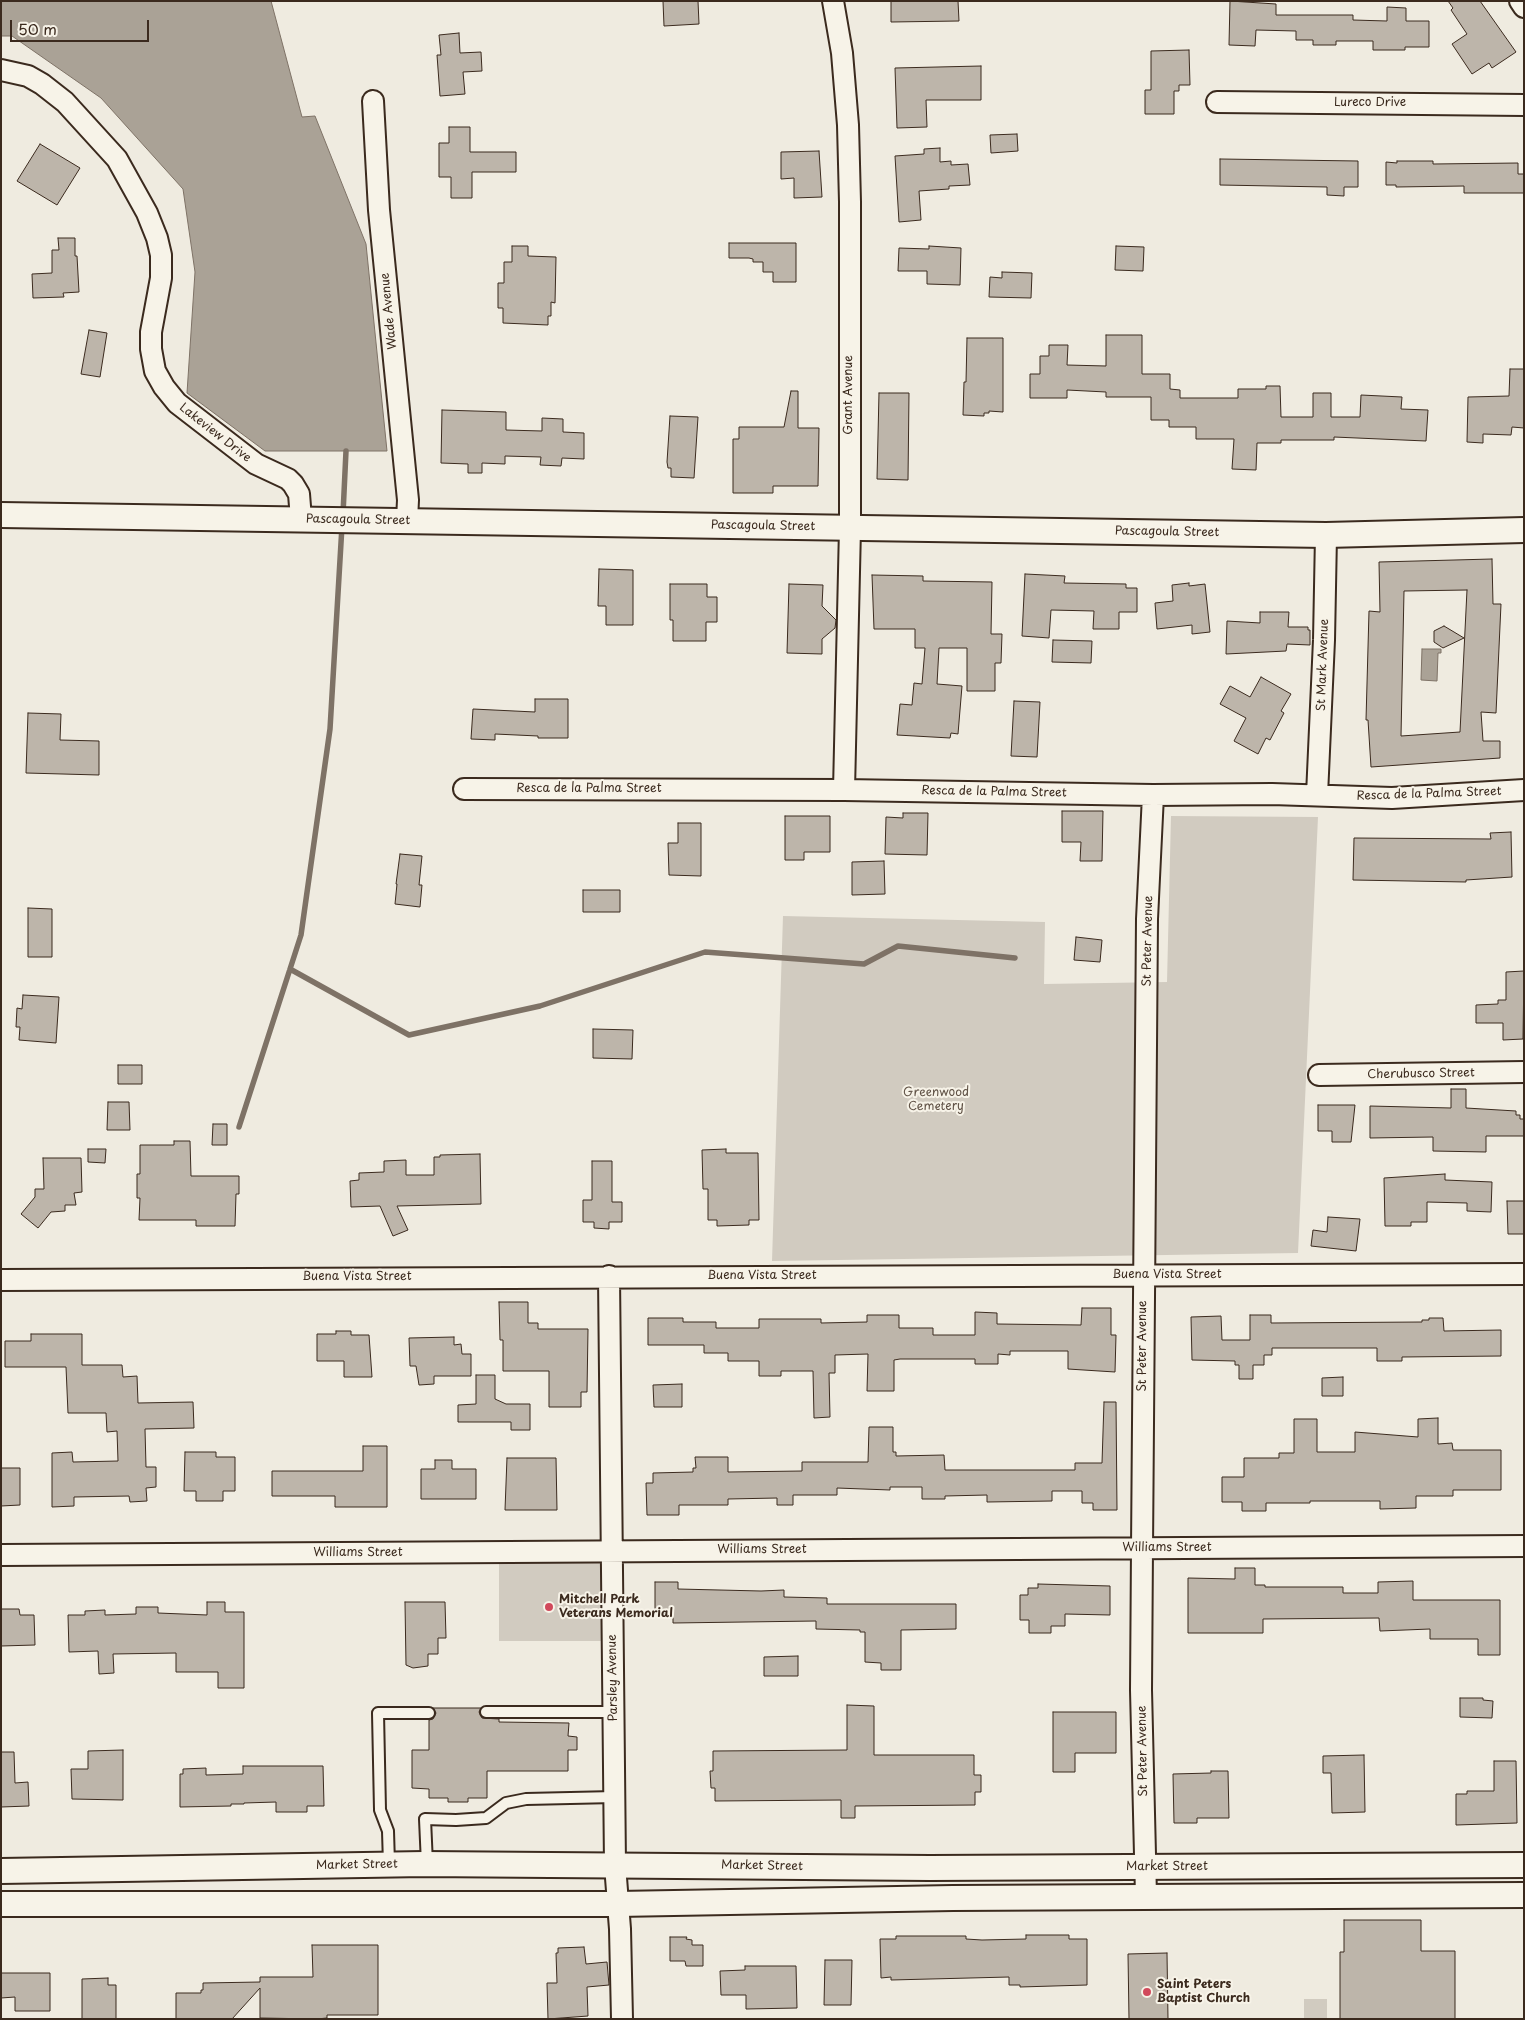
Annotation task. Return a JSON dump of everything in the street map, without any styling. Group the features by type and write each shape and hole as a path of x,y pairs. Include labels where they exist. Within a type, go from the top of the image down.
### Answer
{"street":[{"name":"Grant Avenue","path":"833,1 842,54 848,125 850,528 844,790"},
{"path":"1520,1 1524,7"},
{"name":"Lakeview Drive","path":"1,70 28,76 42,84 65,102 117,159 147,213 157,238 161,255 161,278 151,332 151,349 155,371 164,387 177,403 256,464 288,479 293,484 299,494 301,519"},
{"name":"Wade Avenue","path":"374,101 379,210 408,500 407,520"},
{"name":"Lureco Drive","path":"1217,102 1524,105"},
{"name":"Pascagoula Street","path":"1,515 1326,535 1524,530"},
{"name":"St Mark Avenue","path":"1317,795 1324,640 1326,535"},
{"name":"Resca de la Palma Street","path":"464,789 844,790 1153,795 1317,795 1392,798 1524,790"},
{"name":"St Peter Avenue","path":"1146,1896 1141,1690 1148,919 1153,795"},
{"name":"Cherubusco Street","path":"1319,1075 1524,1072"},
{"name":"Buena Vista Street","path":"1,1280 609,1276 1524,1274"},
{"name":"Parsley Avenue","path":"609,1276 615,1865 622,2019"},
{"name":"Williams Street","path":"1,1555 1524,1546"},
{"name":"Market Street","path":"1,1871 389,1864 930,1868 1524,1865"},
{"path":"1,1904 618,1904 1146,1896 1524,1895"}],"lane":[{"path":"486,1712 614,1712"},
{"path":"389,1864 388,1831 380,1810 378,1713 429,1713"},
{"path":"427,1864 425,1819 456,1820 486,1818 506,1803 526,1799 614,1797"}],"green space":[{"name":"Greenwood Cemetery","path":"1171,816 1318,817 1298,1253 772,1261 783,916 1045,922 1044,984 1167,982"},
{"path":"499,1557 605,1557 605,1641 499,1641"},
{"path":"1304,1999 1327,1999 1327,2019 1304,2019"}],"shaded area":[{"path":"1,1 271,1 302,117 315,116 366,244 387,451 265,451 187,393 195,272 183,189 101,98 12,36 1,36"},
{"path":"1422,649 1441,649 1441,653 1438,653 1437,681 1421,680"}],"building":[{"path":"663,1 698,1 699,24 664,26"},
{"path":"891,1 958,1 959,21 891,22"},
{"path":"1230,1 1276,4 1276,15 1353,15 1353,20 1387,21 1387,7 1406,8 1406,21 1429,21 1429,47 1405,47 1405,50 1373,50 1373,41 1336,41 1336,45 1313,45 1313,40 1296,40 1296,31 1256,30 1255,46 1229,45"},
{"path":"1448,1 1480,1 1516,52 1492,68 1489,63 1472,74 1452,44 1467,34 1451,10 1453,8"},
{"path":"459,33 460,53 481,52 482,71 463,72 465,94 440,96 437,55 441,55 439,35"},
{"path":"1189,50 1190,85 1179,85 1179,91 1174,91 1174,114 1145,114 1145,90 1151,90 1151,51"},
{"path":"981,66 981,100 926,100 927,127 897,128 895,68"},
{"path":"449,127 470,127 470,152 516,152 516,172 472,172 472,198 451,198 451,177 439,177 439,143 449,143"},
{"path":"1017,134 1018,151 991,153 990,135"},
{"path":"40,144 80,168 57,205 17,181"},
{"path":"940,148 940,162 951,161 951,165 968,164 970,185 949,186 949,189 919,191 921,220 899,222 895,156 924,154 924,149"},
{"path":"819,151 822,197 794,198 794,178 781,179 781,152"},
{"path":"1220,159 1358,161 1358,187 1344,187 1344,196 1327,195 1327,187 1220,185"},
{"path":"1397,161 1433,161 1433,164 1518,163 1518,174 1524,174 1524,193 1464,193 1464,186 1396,187 1396,185 1386,185 1386,162 1397,163"},
{"path":"58,238 75,238 79,292 63,293 64,297 33,298 32,274 52,273 52,250 59,250"},
{"path":"729,243 796,243 796,282 773,282 773,272 763,272 763,262 753,262 753,259 749,258 729,258"},
{"path":"512,246 528,246 528,256 556,257 555,303 551,302 551,316 548,316 548,325 503,323 503,308 498,308 498,283 504,283 504,262 512,262"},
{"path":"929,246 961,248 960,285 927,284 927,271 898,271 899,248 929,249"},
{"path":"1116,246 1144,247 1143,271 1115,270"},
{"path":"1002,272 1032,273 1031,298 989,297 990,277 1002,278"},
{"path":"89,330 107,333 100,377 81,374"},
{"path":"1106,335 1142,335 1142,374 1170,374 1170,389 1180,390 1180,398 1238,398 1238,389 1266,389 1266,386 1280,386 1281,417 1313,417 1313,393 1331,393 1331,417 1360,417 1361,395 1402,397 1401,409 1428,410 1426,441 1334,437 1334,440 1281,440 1281,443 1257,443 1256,470 1232,469 1234,439 1196,439 1196,427 1169,427 1169,420 1151,420 1151,397 1106,397 1106,392 1067,390 1067,398 1030,398 1030,374 1040,374 1040,356 1049,356 1049,345 1068,345 1067,365 1106,366"},
{"path":"967,338 1003,338 1003,412 989,411 989,413 984,413 984,416 963,415"},
{"path":"1510,369 1524,369 1524,428 1512,427 1511,435 1483,434 1483,443 1467,442 1468,397 1509,396"},
{"path":"791,391 798,391 798,428 819,428 818,486 773,486 773,493 733,493 733,439 739,439 739,427 784,427"},
{"path":"879,393 909,393 908,480 877,479"},
{"path":"442,410 506,412 506,430 542,431 542,418 563,419 563,432 584,433 584,459 562,458 561,466 540,465 541,457 505,456 505,464 482,463 482,473 468,473 468,464 441,463"},
{"path":"670,416 698,417 694,478 671,477 671,468 668,468 667,462"},
{"path":"1492,559 1493,604 1501,604 1496,713 1481,712 1483,741 1500,741 1500,758 1371,767 1368,720 1366,720 1369,611 1380,612 1379,562","holes":["1467,590 1460,732 1401,736 1404,591"]},
{"path":"599,569 633,570 633,625 606,625 606,606 598,606"},
{"path":"1025,574 1065,576 1064,583 1126,584 1126,588 1137,588 1137,612 1119,612 1119,629 1093,629 1094,611 1051,610 1049,638 1022,636"},
{"path":"872,575 923,576 923,581 992,582 991,634 1002,634 1001,663 995,663 995,691 967,691 967,648 939,648 937,684 962,686 958,734 951,733 950,738 897,735 900,704 912,705 914,683 922,684 925,648 915,648 915,629 874,629"},
{"path":"1189,583 1189,586 1205,584 1210,632 1192,634 1192,625 1157,629 1155,603 1173,601 1172,585"},
{"path":"670,584 707,584 707,597 717,597 717,622 706,622 706,641 673,641 673,620 670,620"},
{"path":"789,584 823,585 822,606 836,620 835,628 822,639 822,654 787,653"},
{"path":"1260,612 1289,612 1288,627 1308,627 1308,630 1310,630 1310,645 1287,644 1286,651 1226,654 1227,621 1260,623"},
{"path":"1444,626 1464,638 1443,648 1434,642 1434,631"},
{"path":"1053,640 1092,641 1091,663 1052,662"},
{"path":"1261,677 1291,694 1281,711 1284,713 1270,740 1266,738 1258,754 1234,741 1246,718 1220,704 1230,686 1250,697"},
{"path":"535,699 568,699 568,738 538,738 538,736 495,734 495,740 471,739 473,709 535,712"},
{"path":"1014,701 1040,702 1037,757 1011,756"},
{"path":"28,713 61,714 60,740 99,741 99,775 26,773"},
{"path":"1062,811 1103,811 1102,861 1080,861 1081,842 1062,842"},
{"path":"903,813 928,813 927,855 885,854 886,817 903,818"},
{"path":"785,816 830,816 830,852 804,852 804,860 785,860"},
{"path":"678,823 701,823 701,876 669,875 668,843 678,843"},
{"path":"1511,832 1512,877 1466,880 1466,882 1353,880 1354,838 1491,839 1490,833"},
{"path":"400,854 422,856 419,885 422,885 420,907 395,904"},
{"path":"884,861 885,894 852,895 852,862"},
{"path":"583,890 620,890 620,912 583,912"},
{"path":"28,908 52,909 52,957 28,957"},
{"path":"1076,937 1102,940 1100,962 1074,960"},
{"path":"1524,971 1523,1039 1503,1040 1503,1023 1476,1023 1476,1005 1498,1004 1498,1000 1506,1000 1506,972"},
{"path":"23,995 59,997 56,1043 19,1040 20,1027 16,1027 17,1008 22,1009"},
{"path":"593,1029 633,1030 632,1059 593,1058"},
{"path":"118,1065 142,1065 142,1084 118,1084"},
{"path":"1451,1089 1466,1089 1466,1108 1516,1111 1516,1115 1520,1115 1520,1119 1524,1119 1524,1136 1486,1136 1486,1152 1433,1151 1433,1137 1370,1138 1370,1106 1451,1108"},
{"path":"108,1102 129,1102 130,1130 107,1130"},
{"path":"1318,1105 1355,1105 1351,1142 1332,1142 1332,1131 1318,1131"},
{"path":"213,1124 227,1124 227,1145 212,1145"},
{"path":"174,1141 190,1141 191,1176 239,1176 239,1194 236,1194 235,1226 196,1226 196,1220 139,1220 140,1198 137,1198 137,1174 140,1174 140,1145 174,1145"},
{"path":"88,1149 106,1149 105,1163 88,1162"},
{"path":"726,1149 726,1153 758,1153 759,1220 749,1220 749,1225 717,1226 717,1220 708,1220 708,1189 703,1189 702,1150"},
{"path":"480,1154 481,1204 397,1206 408,1230 393,1236 380,1206 351,1207 350,1181 359,1180 359,1173 384,1172 384,1161 406,1160 406,1175 434,1175 434,1157 440,1157 440,1155"},
{"path":"43,1158 81,1158 82,1192 74,1193 76,1205 65,1205 65,1211 51,1212 38,1228 21,1214 35,1197 35,1189 44,1189"},
{"path":"592,1161 612,1161 612,1202 622,1202 622,1222 609,1222 609,1229 594,1228 594,1222 583,1222 583,1200 592,1200"},
{"path":"1445,1174 1445,1180 1492,1182 1491,1212 1467,1211 1467,1203 1427,1202 1427,1222 1411,1222 1411,1226 1385,1226 1384,1178"},
{"path":"1507,1201 1524,1201 1524,1234 1508,1234"},
{"path":"1328,1217 1360,1219 1356,1251 1311,1246 1313,1230 1327,1232"},
{"path":"499,1302 528,1302 528,1323 538,1323 538,1329 588,1329 587,1392 581,1392 581,1407 549,1407 549,1371 503,1371 503,1340 500,1340"},
{"path":"1082,1308 1111,1308 1111,1335 1116,1335 1115,1372 1068,1369 1068,1351 1010,1351 1010,1355 998,1354 998,1364 975,1364 975,1359 900,1359 894,1360 894,1391 867,1391 868,1354 835,1355 835,1373 829,1373 830,1417 814,1418 813,1371 781,1371 781,1376 759,1376 759,1361 728,1361 728,1353 704,1353 704,1345 648,1345 648,1318 683,1318 683,1322 716,1322 716,1328 759,1328 759,1319 821,1319 821,1323 867,1322 867,1315 899,1315 899,1328 933,1328 933,1335 975,1335 975,1312 997,1313 997,1324 1081,1325"},
{"path":"1250,1315 1271,1315 1271,1323 1422,1322 1422,1320 1429,1320 1429,1318 1443,1318 1444,1331 1501,1330 1501,1356 1402,1357 1402,1361 1377,1361 1377,1348 1272,1348 1272,1355 1264,1355 1264,1365 1253,1365 1253,1379 1239,1379 1239,1365 1235,1365 1235,1361 1192,1360 1191,1317 1221,1316 1222,1340 1250,1340"},
{"path":"336,1331 351,1331 351,1335 369,1335 372,1377 344,1377 344,1361 317,1361 317,1334 336,1334"},
{"path":"31,1334 82,1334 82,1365 122,1365 123,1377 137,1376 138,1403 193,1402 194,1428 145,1429 146,1467 156,1467 156,1487 146,1488 147,1501 130,1502 129,1496 74,1497 74,1506 52,1507 52,1453 72,1452 73,1462 118,1461 117,1431 107,1432 106,1413 68,1413 66,1367 5,1367 5,1341 31,1341"},
{"path":"454,1337 454,1345 461,1344 462,1354 471,1354 471,1376 434,1376 434,1384 419,1385 416,1366 410,1366 409,1338"},
{"path":"476,1375 495,1375 495,1399 506,1404 530,1404 530,1430 511,1430 511,1422 458,1422 458,1405 476,1404"},
{"path":"1343,1377 1343,1396 1322,1396 1322,1378"},
{"path":"682,1384 682,1407 654,1407 653,1385"},
{"path":"1104,1402 1116,1402 1117,1510 1093,1510 1093,1503 1082,1503 1082,1491 1052,1491 1052,1501 987,1502 987,1495 945,1496 945,1499 922,1499 922,1487 890,1487 890,1490 837,1488 837,1495 793,1495 793,1505 777,1505 777,1498 728,1499 728,1505 679,1505 679,1515 647,1515 646,1483 653,1483 653,1473 693,1472 693,1468 696,1468 695,1457 728,1457 728,1472 802,1471 802,1462 868,1462 869,1427 893,1427 893,1452 896,1452 896,1456 944,1455 945,1470 1075,1470 1075,1463 1102,1463"},
{"path":"1438,1418 1438,1444 1452,1443 1453,1450 1501,1450 1501,1490 1453,1490 1453,1496 1416,1496 1416,1508 1380,1509 1380,1501 1310,1501 1310,1503 1266,1503 1266,1511 1242,1511 1242,1502 1222,1502 1222,1477 1244,1477 1244,1458 1279,1458 1279,1453 1294,1453 1294,1419 1317,1419 1317,1452 1355,1452 1355,1432 1418,1437 1418,1419"},
{"path":"363,1446 387,1446 387,1507 335,1507 335,1496 272,1496 272,1471 363,1471"},
{"path":"185,1452 216,1452 216,1457 235,1457 235,1491 223,1491 223,1501 196,1501 196,1491 184,1491"},
{"path":"507,1458 556,1458 557,1510 505,1510"},
{"path":"435,1460 452,1460 452,1469 476,1469 476,1499 421,1499 421,1469 435,1469"},
{"path":"1,1468 20,1468 20,1505 1,1506"},
{"path":"1235,1568 1255,1568 1255,1585 1265,1585 1265,1587 1343,1587 1343,1593 1378,1593 1378,1582 1413,1581 1413,1600 1500,1600 1500,1655 1478,1655 1478,1639 1430,1639 1430,1629 1380,1631 1379,1618 1263,1619 1263,1633 1188,1633 1188,1578 1235,1579"},
{"path":"655,1582 678,1582 678,1589 784,1590 784,1597 827,1598 827,1604 956,1604 956,1629 901,1630 901,1670 881,1670 881,1663 865,1662 865,1632 860,1632 860,1630 816,1629 816,1621 673,1623 673,1614 655,1614"},
{"path":"1038,1584 1110,1586 1110,1615 1065,1614 1065,1626 1051,1626 1051,1633 1029,1633 1029,1620 1020,1620 1020,1595 1028,1595 1028,1588 1038,1588"},
{"path":"207,1602 225,1602 225,1612 244,1612 244,1688 218,1688 218,1672 176,1672 176,1653 113,1654 114,1673 99,1674 98,1651 69,1652 68,1615 85,1615 85,1611 105,1610 105,1615 136,1614 136,1607 158,1607 158,1613 207,1615"},
{"path":"405,1602 445,1602 446,1638 438,1638 438,1654 428,1654 428,1666 413,1668 406,1665"},
{"path":"1,1609 19,1609 20,1615 34,1615 35,1645 1,1646"},
{"path":"798,1656 798,1676 764,1676 764,1657"},
{"path":"1460,1698 1483,1698 1483,1700 1493,1701 1492,1718 1460,1717"},
{"path":"847,1705 874,1706 874,1755 974,1755 974,1775 981,1775 981,1792 975,1792 975,1805 855,1806 855,1818 841,1818 841,1800 715,1801 715,1788 711,1788 710,1771 713,1771 713,1751 847,1750"},
{"path":"433,1708 481,1708 479,1712 482,1718 499,1719 499,1722 569,1723 568,1736 577,1737 577,1750 568,1750 568,1771 487,1771 487,1798 468,1798 468,1802 448,1802 448,1798 429,1798 429,1789 412,1788 412,1750 429,1750 429,1720 433,1719 436,1713"},
{"path":"1053,1712 1116,1712 1116,1753 1075,1753 1075,1772 1053,1772"},
{"path":"123,1750 123,1800 72,1799 71,1769 88,1769 88,1751"},
{"path":"1,1752 14,1752 15,1783 28,1782 29,1806 1,1807"},
{"path":"1364,1755 1365,1812 1332,1813 1331,1773 1323,1773 1323,1756"},
{"path":"1494,1761 1516,1761 1517,1823 1456,1825 1456,1794 1467,1794 1467,1791 1494,1791"},
{"path":"243,1766 323,1766 324,1806 307,1806 307,1812 276,1812 276,1802 231,1804 231,1806 180,1807 180,1774 183,1774 183,1769 206,1768 206,1775 243,1774"},
{"path":"1211,1771 1228,1771 1229,1818 1197,1818 1197,1823 1174,1823 1173,1774 1211,1773"},
{"path":"1344,1920 1421,1920 1421,1951 1455,1951 1455,2019 1340,2019 1340,1952 1344,1952"},
{"path":"1026,1935 1069,1935 1069,1939 1087,1939 1087,1985 1020,1987 1020,1985 1009,1985 1009,1977 891,1980 891,1977 881,1978 880,1939 896,1939 896,1936 966,1936 966,1939 982,1940 1026,1939"},
{"path":"670,1937 687,1937 686,1939 692,1940 692,1945 703,1945 703,1966 686,1966 685,1961 670,1961"},
{"path":"312,1945 378,1945 378,2015 327,2015 327,2018 317,2019 260,2018 260,1988 232,2019 176,2019 176,1993 201,1993 203,1983 260,1982 260,1977 313,1977"},
{"path":"584,1947 586,1964 607,1962 609,1985 587,1987 588,2016 548,2019 547,1983 557,1983 556,1953 558,1953 558,1948"},
{"path":"1167,1953 1168,2019 1129,2019 1128,1954"},
{"path":"825,1960 852,1960 851,2005 824,2005"},
{"path":"745,1966 796,1966 797,2008 746,2009 746,1995 721,1995 720,1971 745,1970"},
{"path":"1,1973 50,1973 50,2011 15,2011 15,1997 1,1998"},
{"path":"108,1978 108,1985 116,1985 116,2019 82,2019 82,1979"}],"waterway":[{"path":"343,514 346,451"},
{"path":"239,1127 301,935 330,729 342,526"},
{"path":"290,969 409,1035 540,1006 705,952 864,964 898,946 1015,958"}],"place":[{"name":"Mitchell Park Veterans Memorial","path":"549,1607"},
{"name":"Saint Peters Baptist Church","path":"1147,1992"}]}
